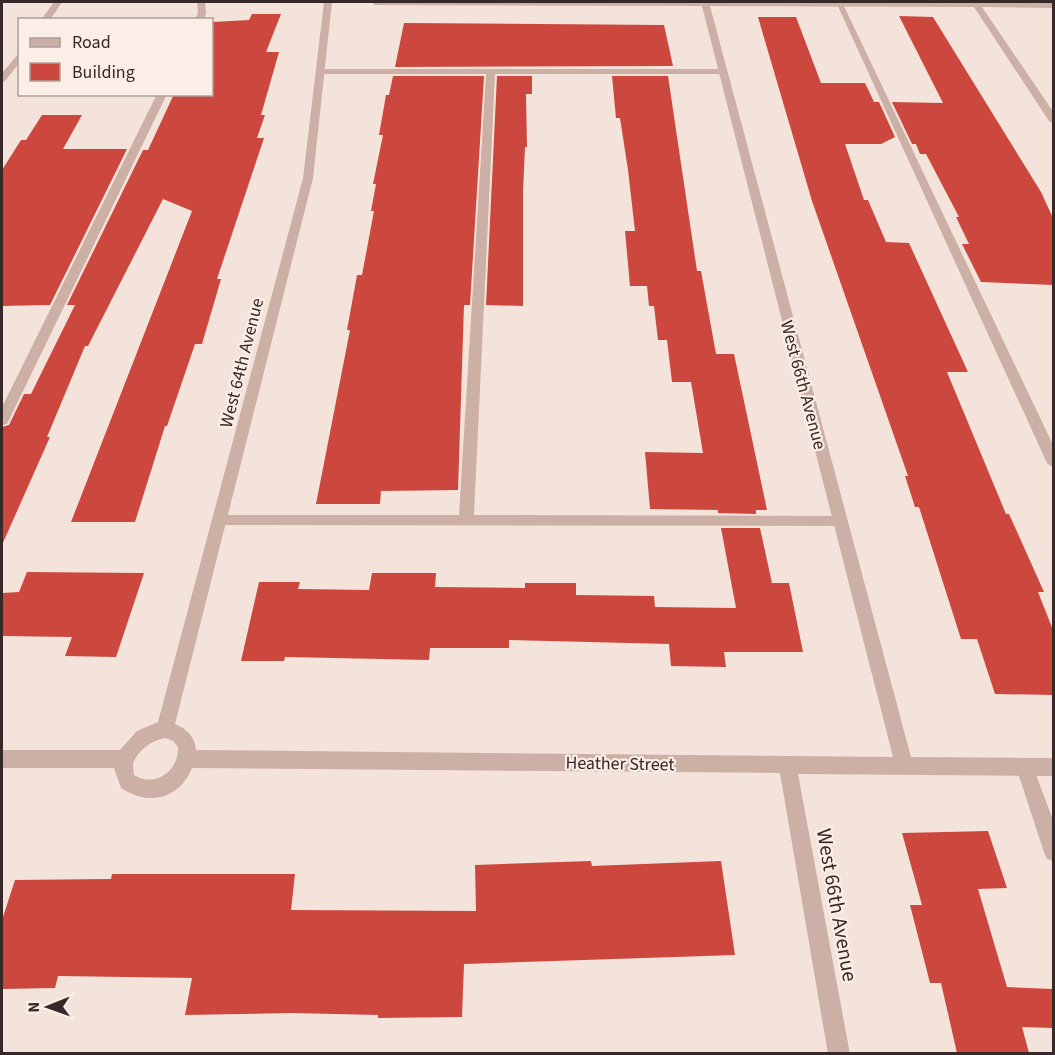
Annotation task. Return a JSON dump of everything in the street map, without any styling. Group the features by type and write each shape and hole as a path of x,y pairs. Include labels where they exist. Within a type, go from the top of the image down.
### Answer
{"street":[{"path":"46,18 58,2"},
{"path":"200,18 201,2"},
{"name":"West 64th Avenue","path":"165,729 308,178 328,2"},
{"path":"375,2 1053,5"},
{"name":"West 66th Avenue","path":"705,3 904,766"},
{"path":"839,4 1053,463"},
{"path":"976,4 1053,121"},
{"path":"2,80 18,58"},
{"path":"321,70 722,71"},
{"path":"466,521 491,71"},
{"path":"2,420 161,96"},
{"path":"220,521 839,522"},
{"path":"165,729 181,735 186,742 187,759 174,780 153,790 142,790 127,779 125,759 136,740 155,730 165,729"},
{"path":"2,759 125,759"},
{"name":"Heather Street","path":"187,759 1053,767"},
{"name":"West 66th Avenue","path":"788,766 838,1053"},
{"path":"1025,768 1053,852"}],"building":[{"path":"252,14 281,14 266,52 279,52 261,115 265,115 257,138 264,138 217,279 221,279 202,344 195,344 167,426 165,426 135,522 71,522 192,211 163,199 88,346 85,346 47,437 50,437 2,545 2,427 9,425 24,394 31,394 75,305 67,305 143,150 148,150 173,96 213,96 213,22 249,20"},
{"path":"899,16 933,17 1041,192 1053,218 1053,285 981,282 962,244 969,244 956,217 959,217 926,154 920,154 916,144 912,144 892,102 943,103"},
{"path":"758,17 796,17 821,83 865,83 874,102 879,102 895,137 881,144 845,144 864,200 868,200 886,242 909,243 968,372 947,372 1006,514 1009,514 1044,592 1038,592 1053,630 1053,695 995,694 977,639 961,639 919,507 915,507 905,476 908,476 812,201"},
{"path":"404,23 664,25 673,66 395,67"},
{"path":"393,76 484,76 470,305 464,305 458,490 381,491 380,504 316,504 350,330 347,330 357,275 362,275 374,211 371,211 376,184 373,184 383,135 379,135 386,95 389,95"},
{"path":"497,76 532,76 532,94 526,94 523,306 486,305"},
{"path":"612,76 668,76 697,271 701,271 716,354 734,354 767,510 756,510 756,514 718,513 718,510 650,509 645,452 703,453 691,382 672,382 667,340 658,340 654,306 649,306 647,286 630,286 625,231 635,231 620,118 616,118"},
{"path":"42,115 82,115 63,149 127,149 50,305 2,306 2,170 21,140 26,140"},
{"path":"721,528 760,528 772,583 789,583 803,652 724,652 726,667 671,666 669,644 509,640 509,648 430,648 429,660 285,657 284,661 241,661 259,582 300,582 298,589 369,590 372,573 436,573 435,587 525,588 525,583 576,583 576,595 654,596 655,607 736,608"},
{"path":"27,572 144,573 116,657 65,656 72,637 2,636 2,593 19,592"},
{"path":"988,831 1007,888 978,889 1007,987 1053,989 1053,1028 1022,1027 1029,1053 957,1053 941,983 930,983 910,905 922,905 902,833"},
{"path":"591,861 592,866 721,861 735,955 464,964 462,1017 378,1018 378,1015 291,1013 185,1015 192,978 58,976 55,988 2,989 2,920 15,880 111,879 112,874 295,874 291,910 476,911 475,865"}]}
